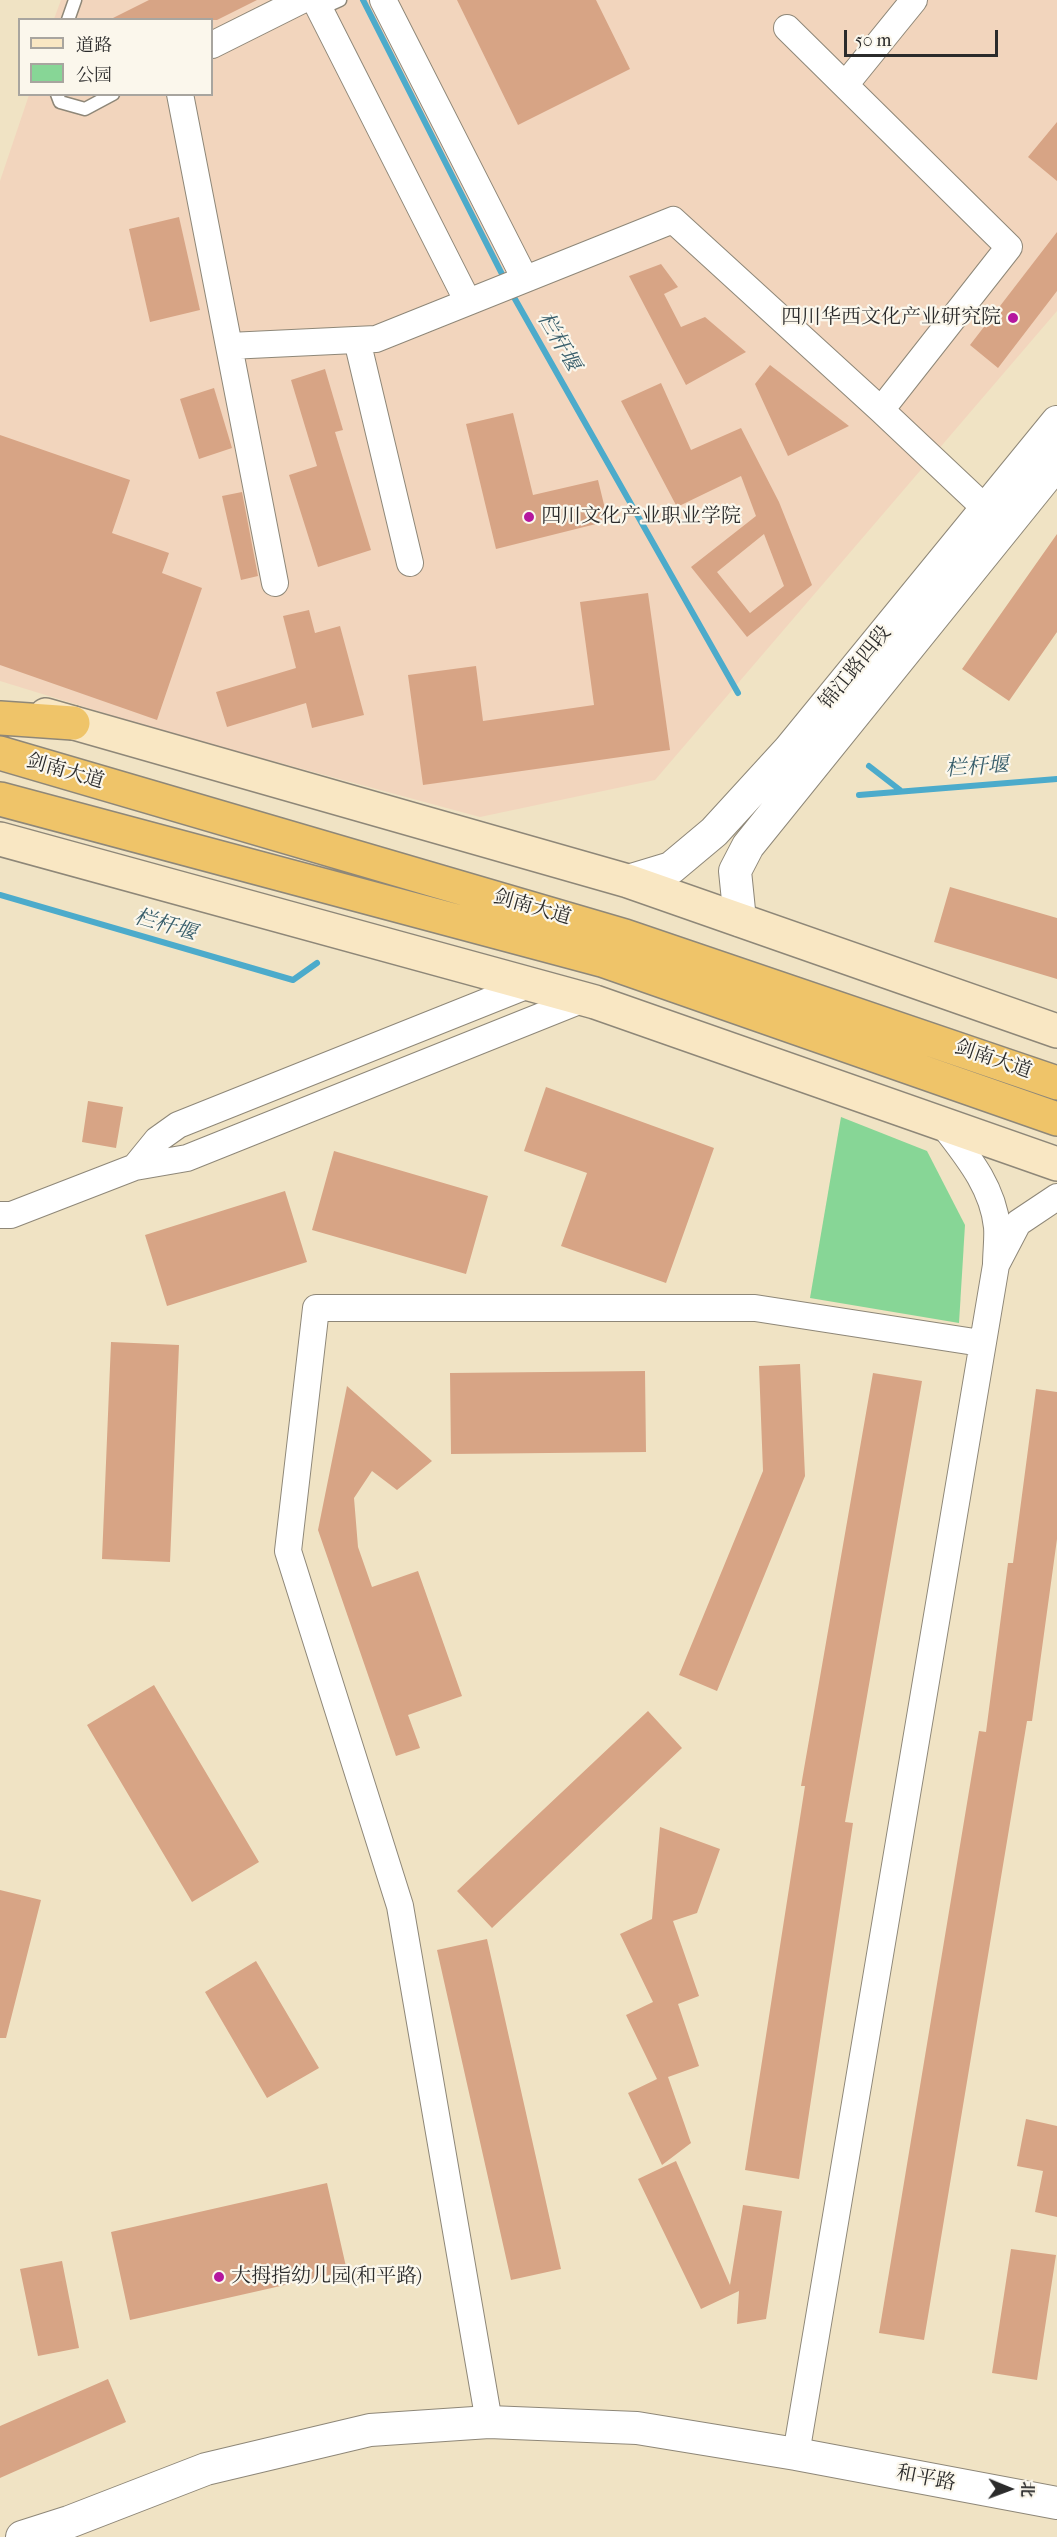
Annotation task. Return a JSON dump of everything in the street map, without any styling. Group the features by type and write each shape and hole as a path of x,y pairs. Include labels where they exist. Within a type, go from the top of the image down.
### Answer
{"highway":[{"path":"0,718 73,723"},
{"name":"剑南大道","path":"0,753 625,936 1057,1083"},
{"name":"剑南大道","path":"0,799 602,960 1057,1119"}],"main road":[{"path":"0,702 628,881 1057,1031"},
{"path":"0,839 584,999 1057,1164"}],"street":[{"path":"383,0 523,280"},
{"path":"845,85 914,0"},
{"path":"213,45 319,2 468,302"},
{"path":"787,28 1009,247 881,410"},
{"path":"180,96 275,584"},
{"path":"229,346 376,339 673,220 986,509"},
{"path":"357,340 410,563"},
{"name":"锦江路四段","path":"628,881 671,868 714,832 789,750 1057,422"},
{"name":"锦江路四段","path":"740,920 735,871 748,846 1057,463"},
{"path":"135,1167 157,1140 178,1125 531,984"},
{"path":"0,1215 11,1215 135,1167 187,1158 584,999"},
{"path":"796,2454 981,1343 996,1265 997,1226 988,1193 975,1167 944,1126"},
{"path":"996,1265 1018,1223 1057,1197"},
{"path":"489,2422 400,1906 288,1551 316,1308 755,1308 981,1343"},
{"name":"和平路","path":"22,2537 217,2467 370,2430 489,2422 637,2427 1057,2503"}],"lane":[{"path":"69,18 75,0"},
{"path":"58,96 60,102 85,109 109,96"}],"shaded area":[{"name":"四川文化产业职业学院","path":"61,0 1057,0 1057,311 655,780 480,817 169,733 0,681 0,181 29,96 213,96 213,18 54,18"}],"green space":[{"path":"841,1117 927,1151 965,1225 959,1323 810,1298"}],"building":[{"path":"149,0 257,0 217,20 213,18 113,18"},
{"path":"457,0 596,0 630,69 518,125"},
{"path":"1057,122 1057,181 1028,157"},
{"path":"179,217 200,310 150,322 129,229"},
{"name":"四川华西文化产业研究院","path":"1057,232 1057,291 998,368 970,345"},
{"path":"661,264 678,287 664,294 681,327 705,317 746,352 686,385 629,276"},
{"path":"770,365 849,426 788,456 755,384"},
{"path":"325,369 343,430 335,432 371,550 318,567 289,475 317,466 291,380"},
{"path":"661,383 691,450 741,428 779,502 812,585 747,637 691,567 756,516 741,476 677,507 621,401","holes":["764,534 784,586 750,613 717,572"]},
{"path":"214,388 232,448 199,459 180,399"},
{"path":"513,413 533,495 598,480 608,521 496,549 466,424"},
{"path":"0,435 130,480 112,533 169,553 162,573 202,588 157,720 0,665"},
{"path":"242,492 258,576 241,580 222,496"},
{"path":"1057,534 1057,632 1009,701 962,669"},
{"path":"648,593 670,750 423,785 408,675 476,666 483,721 594,705 580,602"},
{"path":"309,610 315,633 340,626 364,715 312,728 306,703 227,727 216,692 296,668 283,616"},
{"path":"950,887 1057,918 1057,979 934,942"},
{"path":"546,1087 714,1148 666,1283 561,1246 587,1173 524,1151"},
{"path":"88,1101 123,1107 116,1148 82,1142"},
{"path":"334,1151 488,1196 466,1274 312,1230"},
{"path":"285,1191 307,1262 167,1306 145,1235"},
{"path":"111,1342 179,1345 170,1562 102,1559"},
{"path":"800,1364 805,1476 717,1691 679,1675 763,1471 759,1366"},
{"path":"645,1371 646,1452 451,1454 450,1373"},
{"path":"873,1373 922,1381 845,1822 853,1823 799,2179 745,2170 805,1786 801,1786"},
{"path":"347,1386 432,1461 397,1490 372,1471 354,1498 358,1547 372,1587 418,1571 462,1696 408,1715 420,1748 396,1756 318,1530"},
{"path":"1036,1389 1057,1392 1057,1539 1032,1721 1027,1721 924,2340 879,2333 979,1731 986,1732 1008,1563 1013,1563"},
{"path":"154,1685 259,1862 192,1902 87,1725"},
{"path":"648,1711 682,1748 492,1928 457,1891"},
{"path":"660,1827 720,1849 697,1913 673,1921 699,1996 678,2004 699,2066 668,2077 691,2143 662,2165 628,2093 657,2079 626,2015 653,2002 620,1934 652,1919"},
{"path":"0,1890 41,1900 6,2038 0,2038"},
{"path":"487,1939 561,2269 511,2280 437,1950"},
{"path":"256,1961 319,2068 267,2098 205,1992"},
{"path":"1026,2119 1057,2126 1057,2217 1035,2212 1043,2171 1017,2166"},
{"path":"676,2161 730,2285 743,2205 782,2211 766,2319 737,2324 739,2291 701,2309 638,2179"},
{"path":"327,2183 347,2271 130,2320 111,2232"},
{"path":"1011,2249 1056,2255 1037,2380 992,2373"},
{"path":"62,2261 79,2348 38,2356 20,2269"},
{"path":"108,2379 126,2422 0,2478 0,2426"}],"waterway":[{"name":"栏杆堰","path":"363,0 505,280"},
{"name":"栏杆堰","path":"511,292 738,693"},
{"name":"栏杆堰","path":"869,766 900,790"},
{"name":"栏杆堰","path":"859,795 1057,779"},
{"name":"栏杆堰","path":"0,895 293,980 317,963"}],"place":[{"name":"四川华西文化产业研究院","path":"1013,318"},
{"name":"四川文化产业职业学院","path":"529,517"},
{"name":"大拇指幼儿园(和平路)","path":"219,2277"}]}
